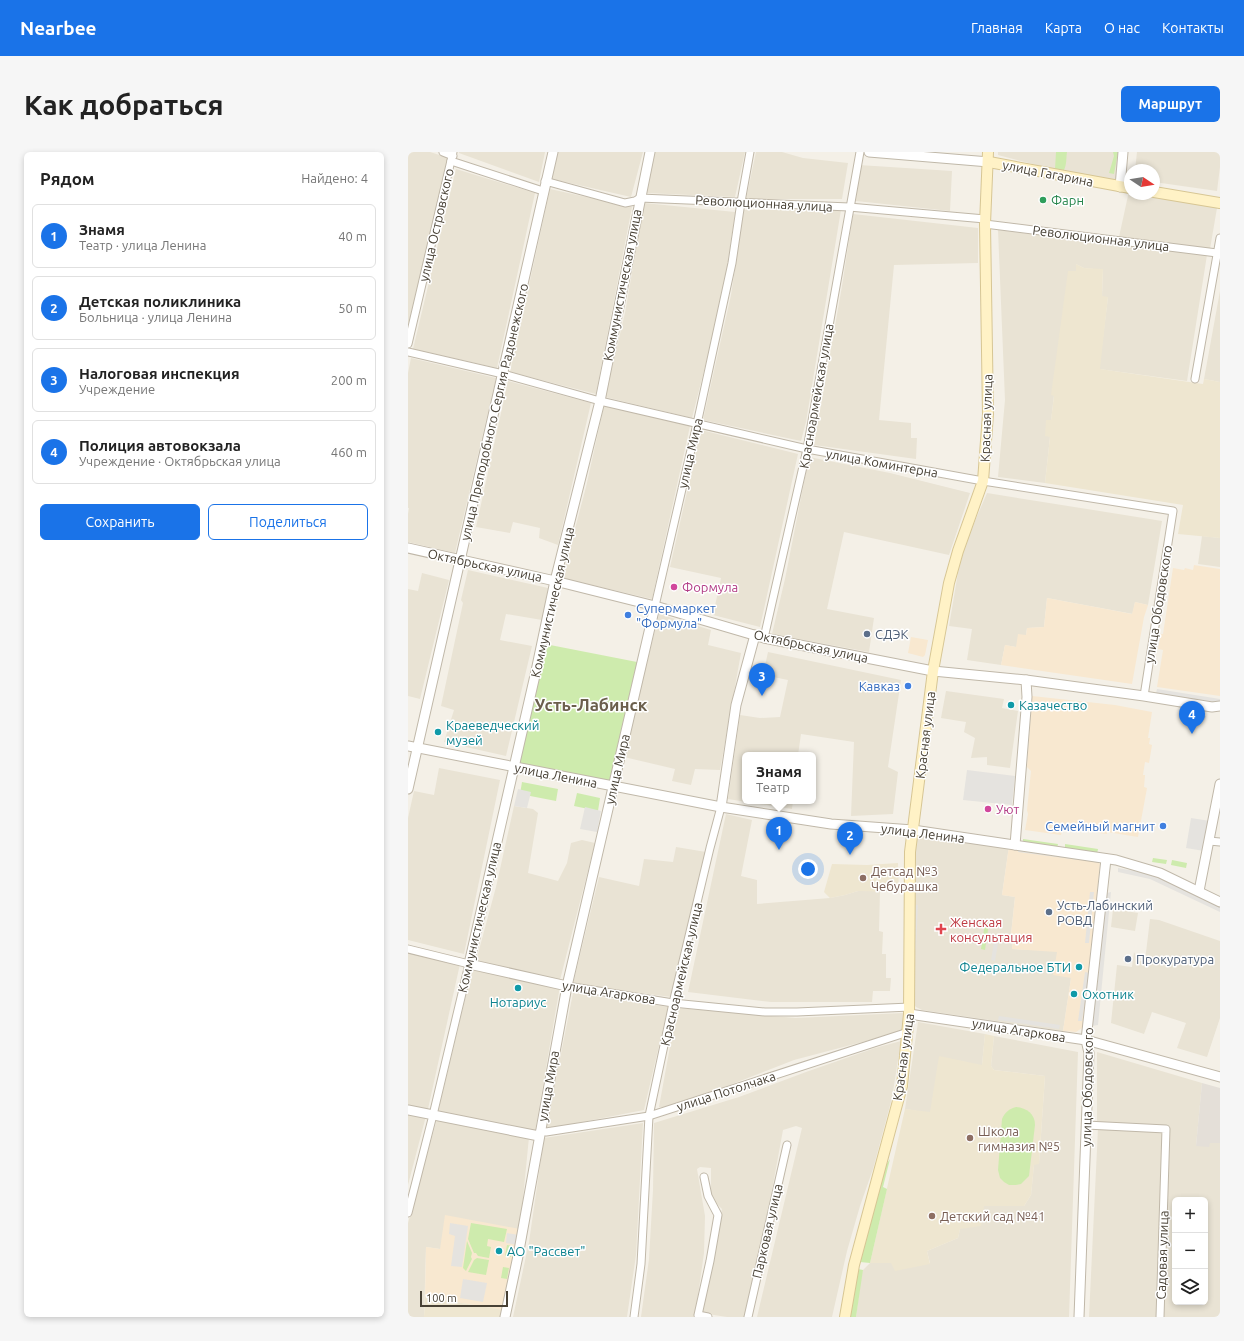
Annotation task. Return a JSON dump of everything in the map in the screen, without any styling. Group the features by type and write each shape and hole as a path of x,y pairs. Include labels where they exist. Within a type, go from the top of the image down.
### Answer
{"main road":[{"name":"улица Гагарина","path":"989,157 1124,187"},
{"name":"Красная улица","path":"845,1317 854,1266 902,1086 910,1010 910,852 933,671 949,583 958,551 983,482 988,414 986,221 989,157"},
{"path":"1160,193 1220,202"}],"street":[{"name":"Революционная улица","path":"443,152 544,186 625,202 635,201 640,198 849,207 986,221 1217,253"},
{"name":"улица Преподобного Сергия Радонежского","path":"408,789 413,747 460,560 544,186 553,152"},
{"name":"Коммунистическая улица","path":"408,1213 469,964 555,581 600,401 650,152"},
{"name":"улица Мира","path":"505,1317 518,1256 566,986 697,424 732,263 750,152"},
{"name":"Красноармейская улица","path":"634,1317 641,1264 649,1116 710,848 721,807 736,706 759,637 807,449 860,152"},
{"name":"улица Гагарина","path":"869,152 989,157"},
{"path":"1123,152 1124,170"},
{"name":"улица Островского","path":"408,344 452,156"},
{"path":"1195,378 1220,238"},
{"name":"улица Коминтерна","path":"408,352 503,374 600,401 807,449 983,482 1173,511"},
{"name":"улица Ободовского","path":"1144,696 1173,511"},
{"name":"Октябрьская улица","path":"408,548 555,581 655,606 759,637 933,671 1026,680 1144,696 1212,708 1220,706"},
{"path":"1015,845 1027,697 1026,680"},
{"name":"улица Ленина","path":"413,747 721,807 831,824 912,830 1106,859 1160,873 1220,902"},
{"path":"1199,891 1220,784"},
{"path":"1209,841 1220,842"},
{"name":"улица Ободовского","path":"1079,1317 1088,1053 1086,1040 1106,859"},
{"name":"улица Агаркова","path":"408,949 566,986 674,1003 766,1012 910,1010 1086,1040 1220,1077"},
{"name":"улица Потолчака","path":"408,1110 540,1133 649,1116 908,1032"},
{"name":"Садовая улица","path":"1086,1125 1166,1129 1160,1317"},
{"name":"Парковая улица","path":"748,1317 787,1145"},
{"path":"704,1177 708,1196 718,1215 698,1315 708,1317"}],"shaded area":[{"path":"408,152 430,152 449,158 408,325"},
{"path":"459,152 545,152 539,182"},
{"path":"558,152 643,152 631,197 552,179"},
{"path":"655,152 745,152 735,197 646,193"},
{"path":"756,152 782,152 803,158 848,163 842,199 746,199"},
{"path":"998,152 1120,152 1116,181 1052,169 998,155"},
{"path":"1137,152 1220,152 1217,191 1160,183 1160,164 1136,164"},
{"path":"859,165 952,171 950,211 856,201"},
{"path":"456,169 535,193 497,368 413,349"},
{"path":"550,189 632,207 596,394 510,372"},
{"path":"1160,197 1217,208 1210,249 1119,237 1127,200 1160,200"},
{"path":"644,203 735,212 727,268 713,335 692,418 605,397 625,313"},
{"path":"744,210 841,210 806,422 801,441 703,420 731,295"},
{"path":"853,214 978,228 978,263 894,265 879,420 911,423 911,438 917,438 916,459 814,445"},
{"path":"998,230 1207,255 1187,381 1099,369 1108,297 1102,297 1103,270 1084,268 1076,264 1076,271 1052,395 1054,395 1051,421 1047,420 1050,437 1045,483 998,477 1005,400"},
{"path":"1076,264 1084,268 1103,269 1102,296 1108,297 1100,369 1203,384 1204,379 1220,382 1220,538 1178,534 1183,505 1045,483 1050,437 1045,436 1046,420 1051,420 1054,396 1051,395 1068,271 1076,271"},
{"path":"1220,291 1220,382 1204,379"},
{"path":"411,358 496,378 455,553 408,542 408,373"},
{"path":"508,381 591,403 558,545 539,538 540,528 513,522 510,533 476,527"},
{"path":"604,406 690,426 652,599 562,578 586,487"},
{"path":"701,430 798,454 760,627 713,615 721,578 670,567"},
{"path":"809,457 890,473 970,493 949,555 844,532 827,609 874,618 869,652 772,634 785,579"},
{"path":"987,493 1162,521 1148,605 1135,602 1133,614 1047,598 1044,627 1027,628 1026,635 1016,647 1005,645 1001,665 967,660 972,629 949,626 960,561 966,542"},
{"path":"1202,536 1220,538 1220,567 1198,564"},
{"path":"1194,565 1220,569 1220,696 1157,687 1163,650 1158,649 1161,634 1163,634 1173,568 1193,570"},
{"path":"468,570 548,588 542,620 506,614 500,640 532,646 506,756 444,742 454,710 441,706 463,603 461,600"},
{"path":"422,573 449,580 420,699 408,696 408,589 418,591"},
{"path":"1047,598 1132,614 1135,602 1148,605 1144,617 1132,684 1001,665 1005,645 1016,647 1018,634 1026,635 1027,628 1044,627"},
{"path":"659,614 711,630 708,645 741,653 720,770 695,769 691,785 672,781 675,769 624,757"},
{"path":"911,637 928,640 925,655 923,657 908,653"},
{"path":"768,652 901,680 888,767 898,772 893,814 851,816 854,742 801,734 798,752 742,752 742,801 728,799 740,715 760,718 780,717 788,680 763,675"},
{"path":"1157,689 1220,699 1220,703 1156,693"},
{"path":"946,691 1004,699 1002,708 1018,711 1010,768 987,765 987,757 971,758 975,738 964,732 966,722 941,718"},
{"path":"1032,696 1115,705 1152,712 1148,738 1150,738 1149,744 1152,745 1149,763 1145,762 1143,775 1145,775 1144,787 1147,788 1138,837 1063,827 1061,835 1025,830 1028,814 1027,810 1031,771 1027,767"},
{"path":"1190,713 1206,716 1205,720 1189,717"},
{"path":"439,768 500,780 464,954 408,940 408,818 414,791 434,795"},
{"path":"967,770 1015,776 1012,805 963,800"},
{"path":"518,789 531,792 527,808 514,806"},
{"path":"760,804 793,804 792,809"},
{"path":"514,806 533,809 538,813 528,873 558,881 567,863 571,843 582,840 595,843 560,980 476,961 496,887"},
{"path":"585,807 601,811 597,832 580,829"},
{"path":"726,814 752,820 741,876 757,880 757,904 830,898 858,891 880,891 879,931 883,932 882,954 886,954 886,978 891,978 890,991 873,991 872,1002 771,1002 688,992"},
{"path":"1191,818 1210,821 1204,851 1186,848"},
{"path":"923,836 1009,846 1002,895 1015,897 1011,934 1013,935 1012,949 1057,951 1071,978 1063,1031 922,1010 916,1007 912,1002 915,844 918,837"},
{"path":"1009,846 1093,858 1100,864 1091,958 1082,1028 1076,1032 1063,1031 1071,978 1053,975 1057,952 1012,949 1013,935 1011,935 1015,897 1002,895"},
{"path":"676,847 706,852 671,997 573,984 599,877 639,886 644,859 673,862"},
{"path":"1019,848 1079,856 1079,860 1018,852"},
{"name":"Детсад №3 Чебурашка","path":"898,863 899,892 858,891 830,898 824,892 832,864 867,865"},
{"path":"1118,868 1151,874 1220,907 1220,912 1150,879 1118,872"},
{"path":"1090,892 1094,892 1089,943 1085,943"},
{"path":"1111,892 1098,1025 1092,1026 1107,893"},
{"path":"915,905 918,905 916,949 913,949"},
{"path":"1113,909 1138,913 1135,931 1111,927"},
{"path":"1150,919 1159,920 1220,941 1220,1018 1207,1057 1177,1048 1186,1023 1152,1012 1144,1034 1111,1023 1117,965 1132,967 1134,952 1138,961 1145,961"},
{"path":"995,937 999,937 995,961 991,960"},
{"path":"408,950 460,964 428,1109 408,1106"},
{"path":"473,966 560,986 535,1132 438,1112"},
{"path":"1085,972 1089,973 1082,1021 1078,1021"},
{"path":"573,993 668,1007 644,1110 546,1129"},
{"path":"677,1008 796,1018 903,1013 904,1031 794,1060 717,1090 665,1107 659,1107"},
{"path":"999,1016 1060,1025 1059,1029 998,1020"},
{"path":"918,1022 985,1034 982,1065 930,1113 905,1109"},
{"name":"Школа гимназия №5","path":"985,1034 994,1036 991,1066 994,1070 1045,1076 1039,1164 1034,1165 1031,1195 1024,1206 984,1206 981,1226 960,1229 958,1238 927,1251 930,1264 895,1271 891,1263 870,1263 905,1109 930,1112 939,1056 982,1065"},
{"path":"994,1036 1078,1052 1069,1317 856,1317 861,1277 863,1270 870,1263 930,1263 927,1251 958,1238 960,1229 984,1206 1024,1206 1031,1195 1034,1164 1039,1164 1045,1076 994,1070 991,1066"},
{"path":"901,1041 892,1098 873,1169 860,1206 847,1251 832,1317 757,1317 802,1128 796,1126 783,1130 770,1201 744,1317 727,1317 701,1313 722,1209 711,1198 711,1168 700,1167 697,1169 705,1216 704,1253 695,1317 641,1317 649,1259 653,1190 654,1123 739,1097 875,1048"},
{"path":"1097,1052 1202,1083 1196,1146 1210,1143 1220,1143 1220,1317 1164,1317 1170,1126 1097,1124"},
{"path":"1202,1083 1220,1088 1220,1143 1210,1143 1209,1147 1196,1146"},
{"path":"408,1112 426,1116 408,1185"},
{"path":"437,1119 529,1137 520,1229 440,1249 426,1247 424,1317 408,1317 408,1223"},
{"path":"643,1123 636,1255 627,1317 513,1317 529,1242 544,1138"},
{"path":"1098,1128 1162,1131 1157,1317 1089,1317"},
{"path":"445,1215 520,1229 504,1310 425,1297 426,1247 440,1249"},
{"path":"450,1223 468,1226 462,1267 451,1266 455,1236 449,1234"},
{"path":"507,1233 519,1235 517,1245 506,1243"},
{"path":"463,1279 487,1283 483,1302 460,1298"},
{"path":"425,1296 504,1310 502,1317 424,1317"}],"green space":[{"path":"1056,152 1067,152 1064,170 1055,169"},
{"path":"1113,152 1118,152 1114,174 1109,173 1114,156"},
{"path":"545,644 637,662 609,782 518,765"},
{"path":"522,782 558,789 556,801 520,794"},
{"path":"577,793 600,798 598,811 574,806"},
{"path":"1023,839 1058,844 1057,848 1023,842"},
{"path":"1065,844 1098,849 1097,854 1065,849"},
{"path":"1153,858 1167,860 1166,864 1152,862"},
{"path":"1172,860 1187,863 1186,868 1171,865"},
{"path":"985,923 989,923 985,950 981,949"},
{"path":"1016,1107 1030,1112 1034,1118 1035,1125 1029,1176 1021,1184 1009,1185 1000,1178 998,1170 1002,1119 1004,1114"},
{"path":"890,1159 883,1187 887,1189 870,1263 860,1262 884,1168"},
{"path":"471,1223 507,1229 504,1242 488,1239 487,1246 491,1247 489,1258 478,1256 474,1253 468,1239"},
{"path":"467,1241 472,1253 472,1259 466,1271 463,1268"},
{"path":"507,1245 513,1246 511,1257 505,1256"},
{"path":"477,1258 489,1260 486,1275 468,1272 474,1260"},
{"path":"503,1267 509,1268 507,1279 501,1278"},
{"path":"858,1269 863,1270 856,1317 849,1317"}],"place":[{"name":"Фарн","path":"1043,200"},
{"name":"Формула","path":"674,587"},
{"name":"Супермаркет \"Формула\"","path":"628,615"},
{"name":"СДЭК","path":"867,634"},
{"name":"Кавказ","path":"908,686"},
{"name":"Налоговая инспекция","path":"762,696"},
{"name":"Казачество","path":"1011,705"},
{"name":"Краеведческий музей","path":"438,732"},
{"name":"Полиция автовокзала","path":"1192,734"},
{"name":"Уют","path":"988,809"},
{"name":"Семейный магнит","path":"1163,826"},
{"name":"Знамя","path":"779,850"},
{"name":"Детская поликлиника","path":"850,855"},
{"name":"Детсад №3 Чебурашка","path":"863,878"},
{"name":"Усть-Лабинский РОВД","path":"1049,912"},
{"name":"Женская консультация","path":"941,929"},
{"name":"Прокуратура","path":"1128,959"},
{"name":"Федеральное БТИ","path":"1079,967"},
{"name":"Нотариус","path":"518,988"},
{"name":"Охотник","path":"1074,994"},
{"name":"Школа гимназия №5","path":"970,1138"},
{"name":"Детский сад №41","path":"932,1216"},
{"name":"АО \"Рассвет\"","path":"499,1251"}],"district":[{"name":"Усть-Лабинск","path":"591,705"}]}
